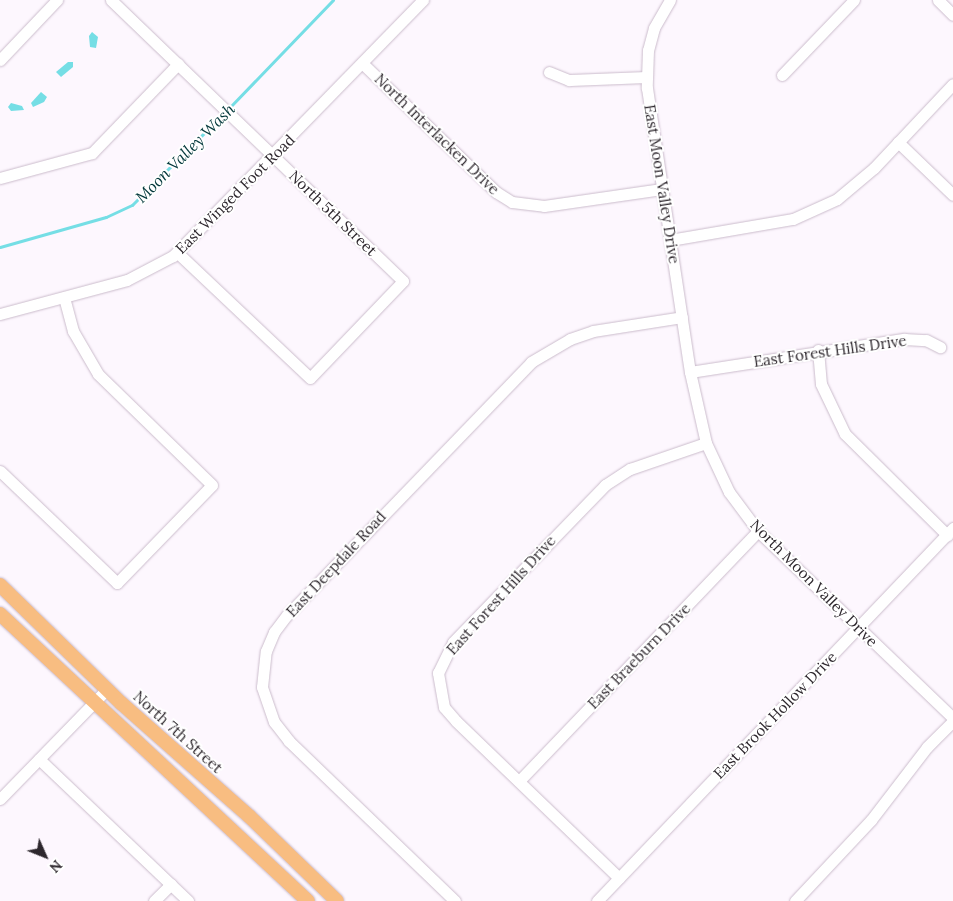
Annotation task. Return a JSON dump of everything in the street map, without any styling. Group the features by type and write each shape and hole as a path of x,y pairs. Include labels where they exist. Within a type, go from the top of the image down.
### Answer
{"main road":[{"name":"North 7th Street","path":"0,585 106,689 249,816 337,901"},
{"path":"0,614 93,703 308,901"}],"street":[{"path":"0,60 57,0"},
{"name":"North 5th Street","path":"111,0 403,281 310,378 178,253"},
{"name":"East Winged Foot Road","path":"0,314 145,273 178,253 423,0"},
{"name":"East Moon Valley Drive","path":"670,0 654,28 648,50 647,77 690,372"},
{"path":"782,75 854,0"},
{"path":"938,0 953,15"},
{"name":"North Interlacken Drive","path":"362,63 496,192 512,202 544,206 662,188"},
{"path":"0,178 92,153 178,64"},
{"path":"549,72 569,80 647,77"},
{"path":"670,240 762,226 813,212 854,186 953,84"},
{"path":"898,142 953,195"},
{"path":"0,472 117,583 126,577 212,485 98,374 73,331 64,297"},
{"name":"East Deepdale Road","path":"456,901 289,741 274,722 262,686 266,651 274,632 287,615 531,362 570,339 593,331 682,316"},
{"name":"East Forest Hills Drive","path":"690,372 818,350 904,339 926,340 940,347"},
{"path":"818,350 821,384 845,434 950,532"},
{"name":"North Moon Valley Drive","path":"690,372 706,442 729,492 758,531 953,719"},
{"name":"East Forest Hills Drive","path":"619,878 444,707 438,673 443,658 453,642 605,485 630,469 706,442"},
{"name":"East Braeburn Drive","path":"519,781 758,531"},
{"name":"East Brook Hollow Drive","path":"597,901 950,532"},
{"path":"0,799 106,689"},
{"path":"795,901 871,820 927,746 953,719"},
{"path":"39,759 188,901"},
{"path":"154,901 171,884"}],"water":[{"path":"92,32 98,37 96,48 90,47 89,36"},
{"path":"68,62 73,62 73,67 61,77 56,72"},
{"path":"41,92 47,97 44,102 33,107 31,103"},
{"path":"11,103 22,106 24,110 11,111 8,107"}],"waterway":[{"name":"Moon Valley Wash","path":"229,108 333,0"},
{"name":"Moon Valley Wash","path":"0,247 106,217 132,205 224,113"}]}
